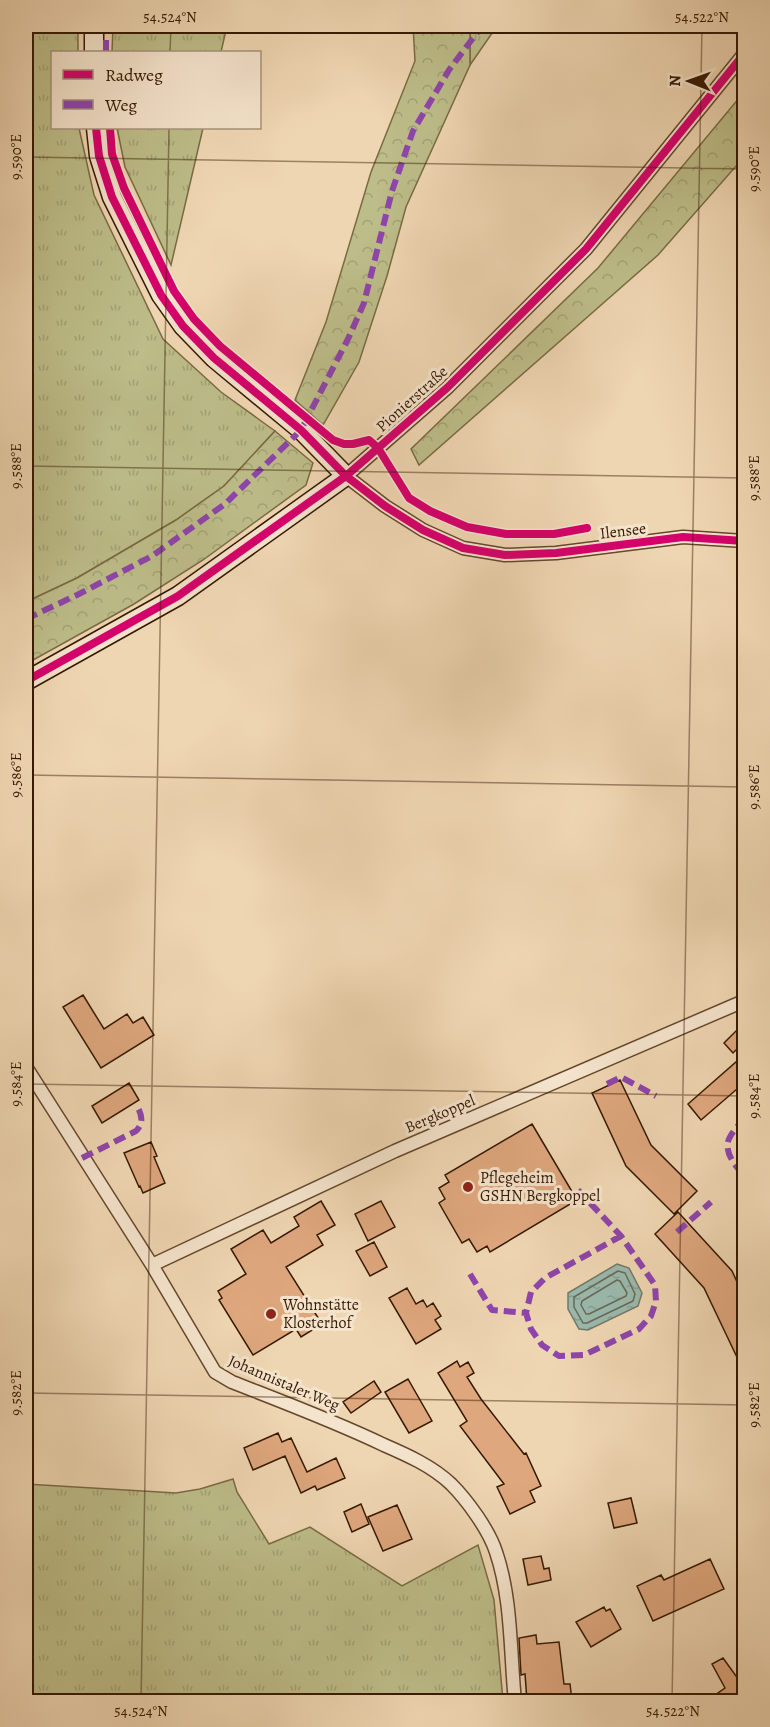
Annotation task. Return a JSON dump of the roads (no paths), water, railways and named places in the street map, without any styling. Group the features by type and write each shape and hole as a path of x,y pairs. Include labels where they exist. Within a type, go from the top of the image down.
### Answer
{"street":[{"path":"94,26 94,51"},
{"name":"Pionierstraße","path":"26,681 178,596 346,476 448,387 586,249 744,54"},
{"path":"96,129 99,156 112,197 161,295 183,326 214,358 300,430 346,476"},
{"name":"Ilensee","path":"346,476 385,506 423,530 463,548 505,555 556,553 683,537 744,541"},
{"name":"Bergkoppel","path":"152,1264 395,1151 744,1002"},
{"name":"Johannistaler Weg","path":"26,1067 152,1264 215,1371 232,1382 350,1429 419,1461 450,1484 465,1501 487,1530 496,1552 506,1596 515,1701"}],"water":[{"path":"617,1264 629,1268 642,1293 638,1306 588,1330 579,1329 568,1309 568,1293"}],"place":[{"name":"Pflegeheim GSHN Bergkoppel","path":"468,1187"},
{"name":"Wohnstätte Klosterhof","path":"271,1314"}]}
